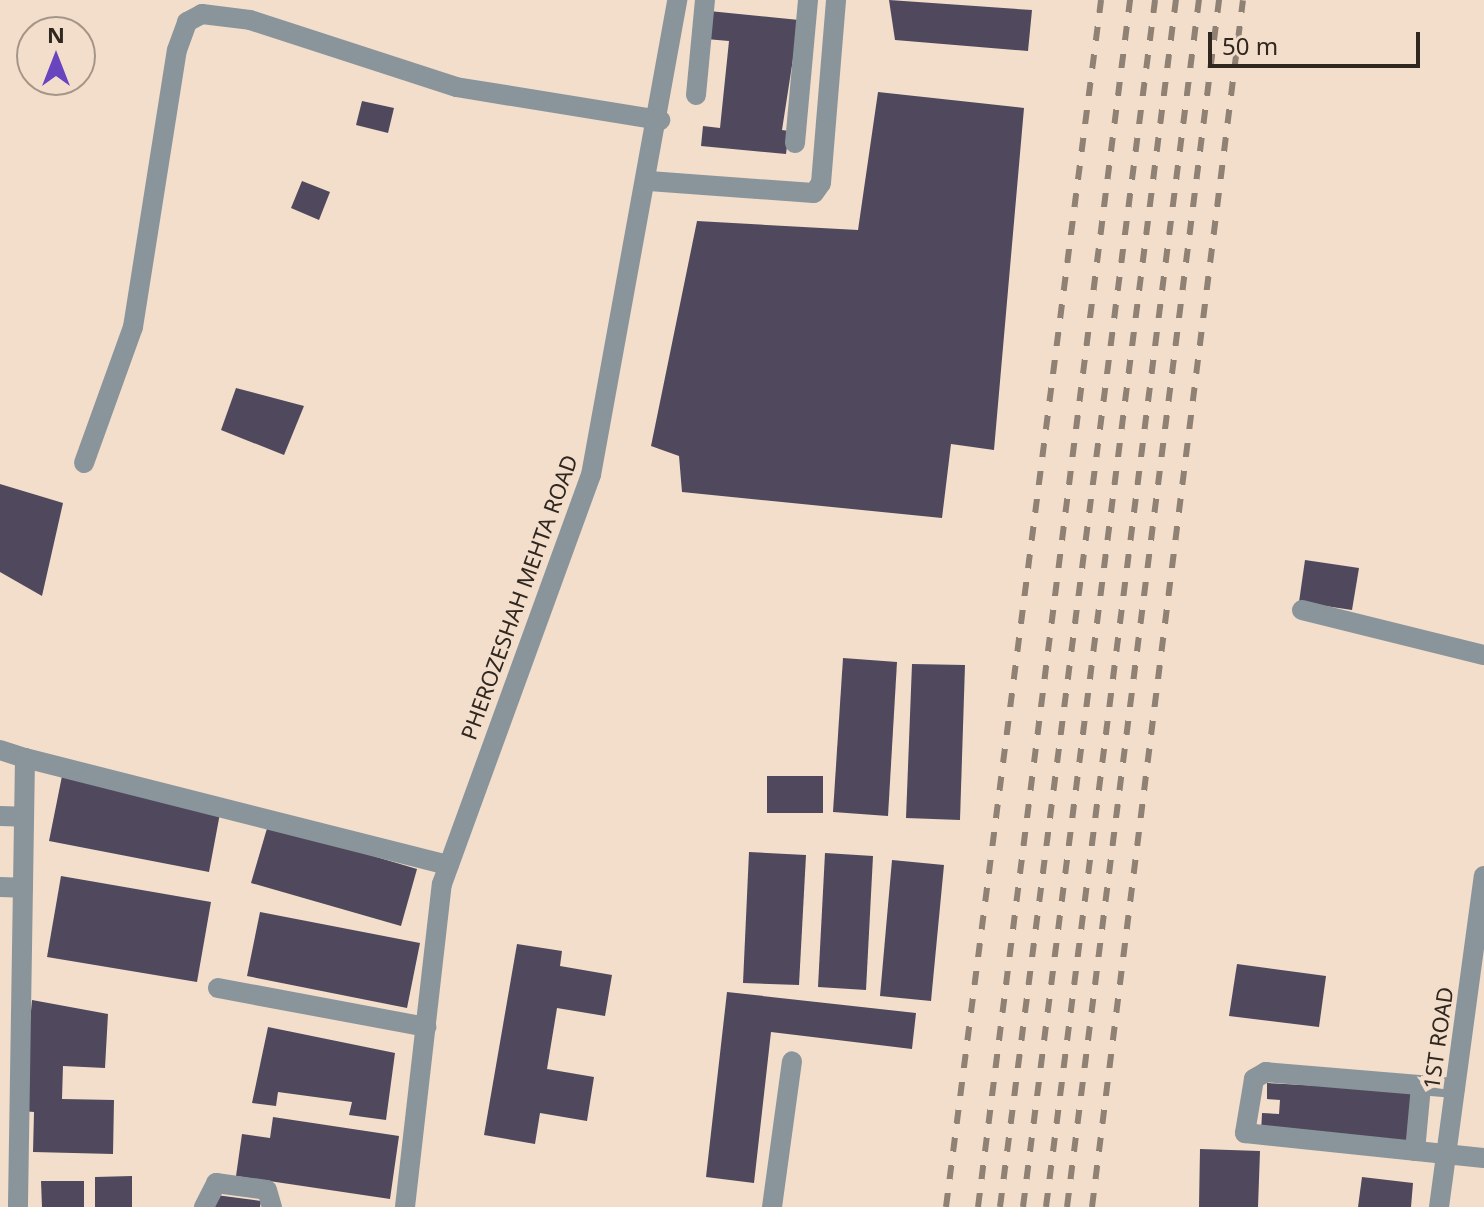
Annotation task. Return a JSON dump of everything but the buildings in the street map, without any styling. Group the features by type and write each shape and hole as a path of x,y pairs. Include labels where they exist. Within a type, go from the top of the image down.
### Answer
{"street":[{"name":"PHEROZESHAH MEHTA ROAD","path":"405,1207 449,865 591,475 649,181 677,0"},
{"path":"696,95 705,0"},
{"path":"795,143 808,0"},
{"path":"649,181 814,193 821,183 836,0"},
{"path":"84,463 133,327 177,50 187,22 202,14 250,20 456,87 660,120"},
{"path":"1302,610 1484,655"},
{"path":"0,750 449,865"},
{"path":"18,1207 9,1162 10,1063 21,983 25,758"},
{"path":"0,816 24,817"},
{"name":"1ST ROAD","path":"1439,1207 1484,876"},
{"path":"0,887 23,888"},
{"path":"0,981 21,983"},
{"path":"218,988 426,1027"},
{"path":"772,1207 792,1061"},
{"path":"1455,1088 1266,1072 1254,1079 1245,1129 1249,1136 1484,1158"},
{"path":"1415,1151 1421,1086"},
{"path":"204,1207 216,1183 267,1190 272,1207"}],"railway":[{"path":"946,1207 1101,0"},
{"path":"978,1207 1130,0"},
{"path":"1000,1207 1155,0"},
{"path":"1023,1207 1176,0"},
{"path":"1046,1207 1199,0"},
{"path":"1067,1207 1219,0"},
{"path":"1092,1207 1243,0"}]}
